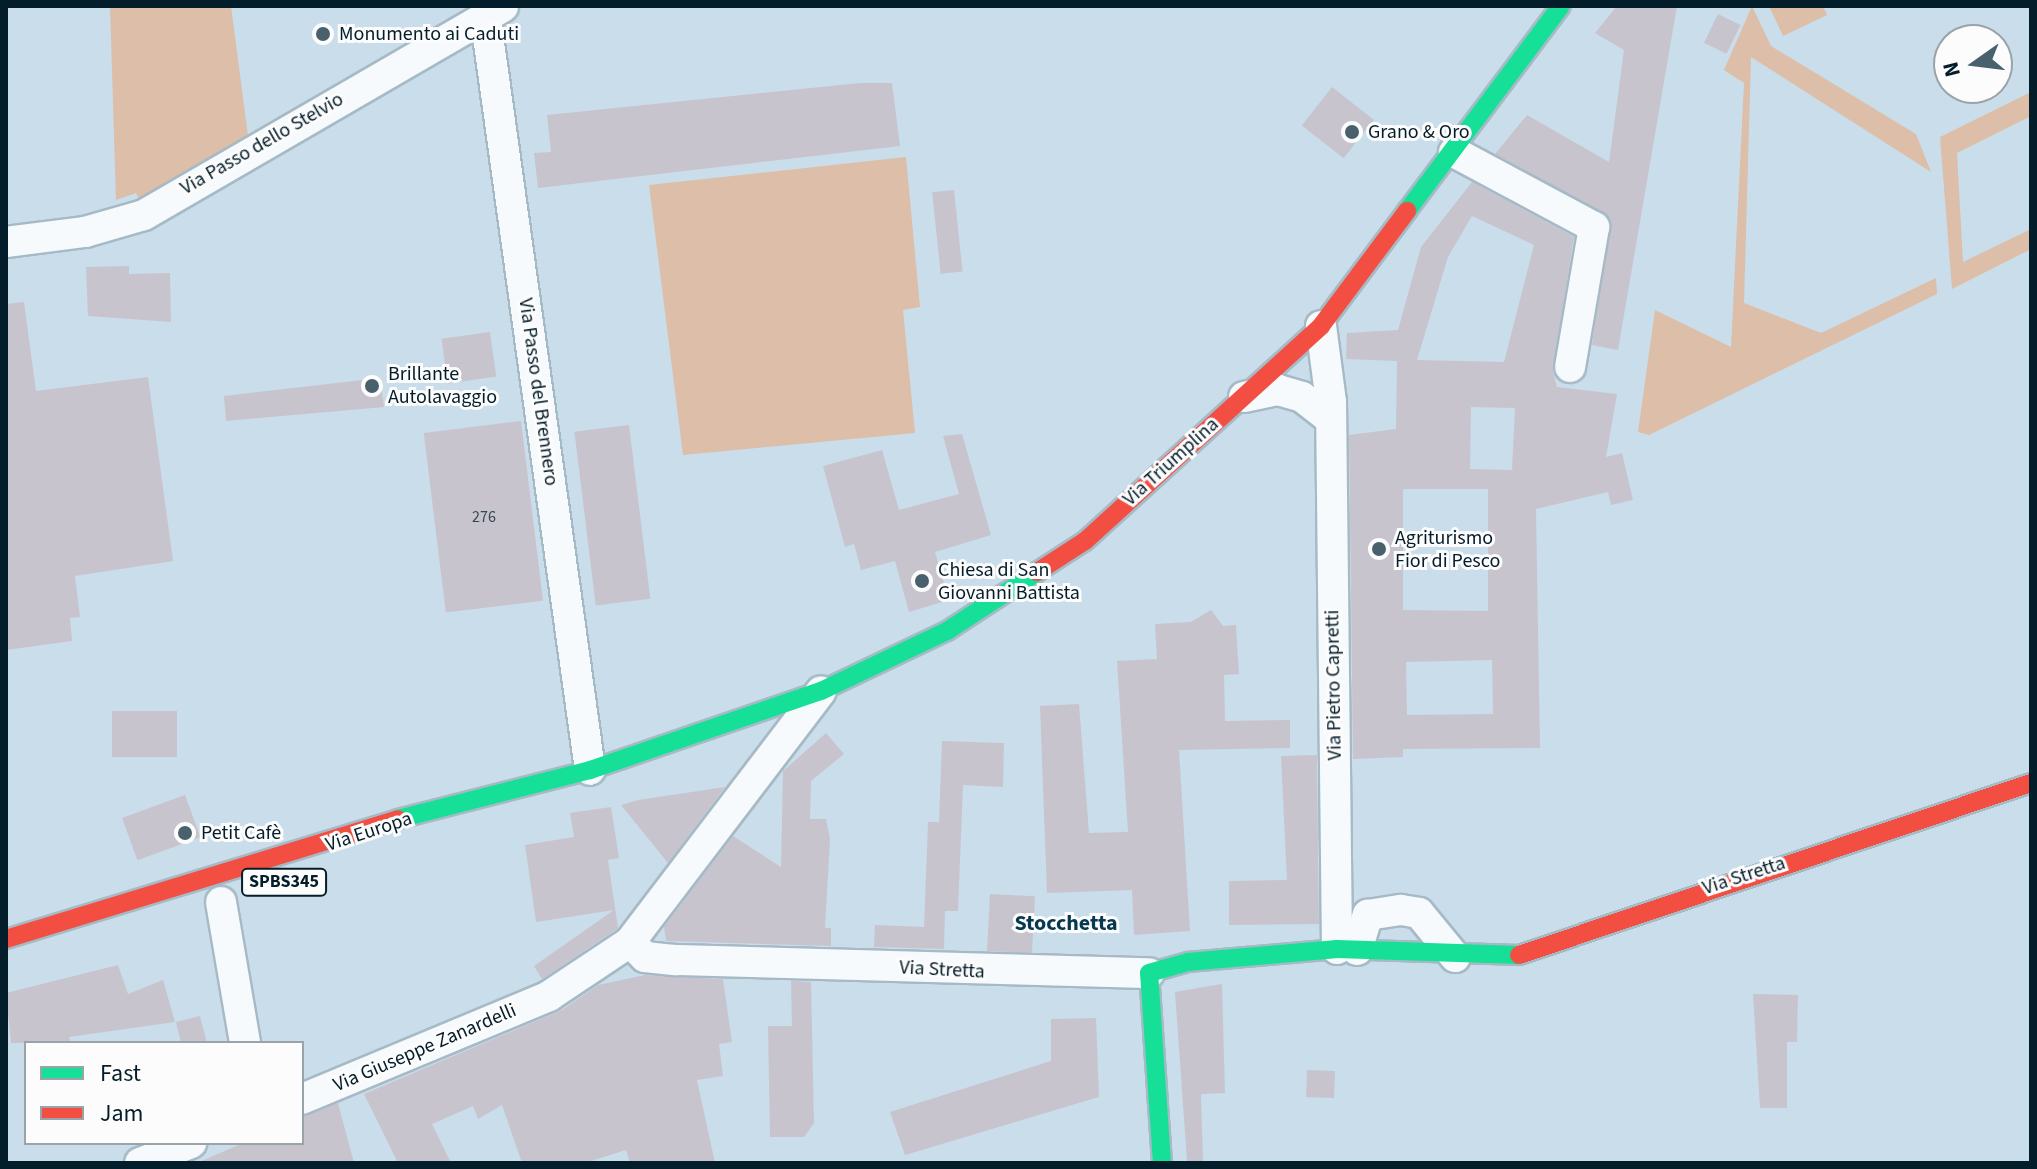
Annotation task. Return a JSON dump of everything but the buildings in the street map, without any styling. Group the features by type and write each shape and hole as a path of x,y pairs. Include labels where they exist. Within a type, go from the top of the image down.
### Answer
{"main road":[{"name":"Via Triumplina","path":"590,770 821,691 947,631 1085,541 1321,326 1561,6"},
{"name":"Via Europa","path":"6,939 404,817 590,770"},
{"name":"Via Europa","path":"442,831 556,780"},
{"name":"Via Stretta","path":"1149,973 1188,962 1347,950 1455,957 1554,946 1719,883 2031,783"},
{"path":"1149,973 1162,1163"}],"street":[{"name":"Via Passo dello Stelvio","path":"6,242 85,232 144,215 495,10"},
{"name":"Via Passo del Brennero","path":"495,10 590,770"},
{"path":"1454,152 1594,227 1570,367"},
{"name":"Via Pietro Capretti","path":"1321,326 1331,420 1347,950"},
{"path":"1242,397 1278,390 1302,397 1331,420"},
{"name":"Via Triumplina","path":"630,942 821,691"},
{"path":"218,903 245,1041"},
{"path":"1347,950 1368,915 1401,910 1419,913 1455,957"},
{"name":"Via Stretta","path":"630,942 645,957 676,960 1149,973"},
{"name":"Via Giuseppe Zanardelli","path":"304,1098 549,996 630,942"},
{"path":"140,1163 186,1145"}],"shaded area":[{"path":"110,6 231,6 248,136 139,199 136,193 116,200"},
{"path":"1752,6 1771,46 1916,134 1931,172 1751,57 1744,303 1821,333 1936,278 1937,294 1649,435 1638,432 1655,310 1731,347 1744,83 1724,70"},
{"path":"1769,6 1823,6 1827,15 1783,36"},
{"path":"2031,92 2031,116 1957,153 1963,262 2031,229 2031,249 1952,289 1940,137 2007,104 2013,104 2013,101"},
{"path":"906,157 920,307 903,310 915,433 683,455 649,185"}],"traffic: fast":[{"path":"1407,211 1561,6"},
{"path":"398,819 590,770 821,691 947,631 1037,572"},
{"path":"1162,1163 1149,973 1188,962 1337,949 1519,955"}],"traffic: jam":[{"path":"1037,572 1085,541 1321,326 1407,211"},
{"path":"1519,955 2031,783"},
{"path":"6,939 398,819"}],"place":[{"name":"Monumento ai Caduti","path":"323,34"},
{"name":"Grano & Oro","path":"1352,132"},
{"name":"Brillante Autolavaggio","path":"372,386"},
{"name":"Agriturismo Fior di Pesco","path":"1379,549"},
{"name":"Chiesa di San Giovanni Battista","path":"922,581"},
{"name":"Petit Cafè","path":"185,833"}],"district":[{"name":"Stocchetta","path":"1066,924"}]}
